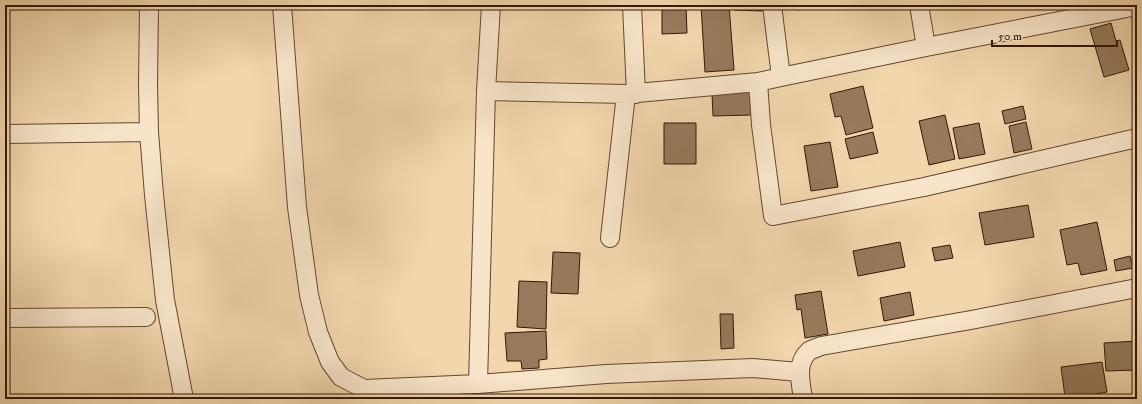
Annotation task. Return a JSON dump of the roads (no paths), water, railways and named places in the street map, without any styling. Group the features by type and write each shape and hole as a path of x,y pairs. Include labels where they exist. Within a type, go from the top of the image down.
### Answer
{"street":[{"path":"149,5 149,132 154,194 165,300 184,399"},
{"path":"282,5 297,207 309,294 318,332 330,362 340,377 364,388 478,384 606,374 753,368 799,372"},
{"path":"478,384 486,91 491,5"},
{"path":"610,238 631,94 632,5"},
{"path":"772,5 781,77"},
{"path":"919,5 926,47"},
{"path":"486,91 631,94 758,82 926,47 1063,12 1137,6"},
{"path":"758,82 761,125 773,216 924,188 1137,138"},
{"path":"5,134 149,132"},
{"path":"803,399 799,372 802,360 810,351 821,346 971,320 1137,288"},
{"path":"5,318 146,317"}]}
